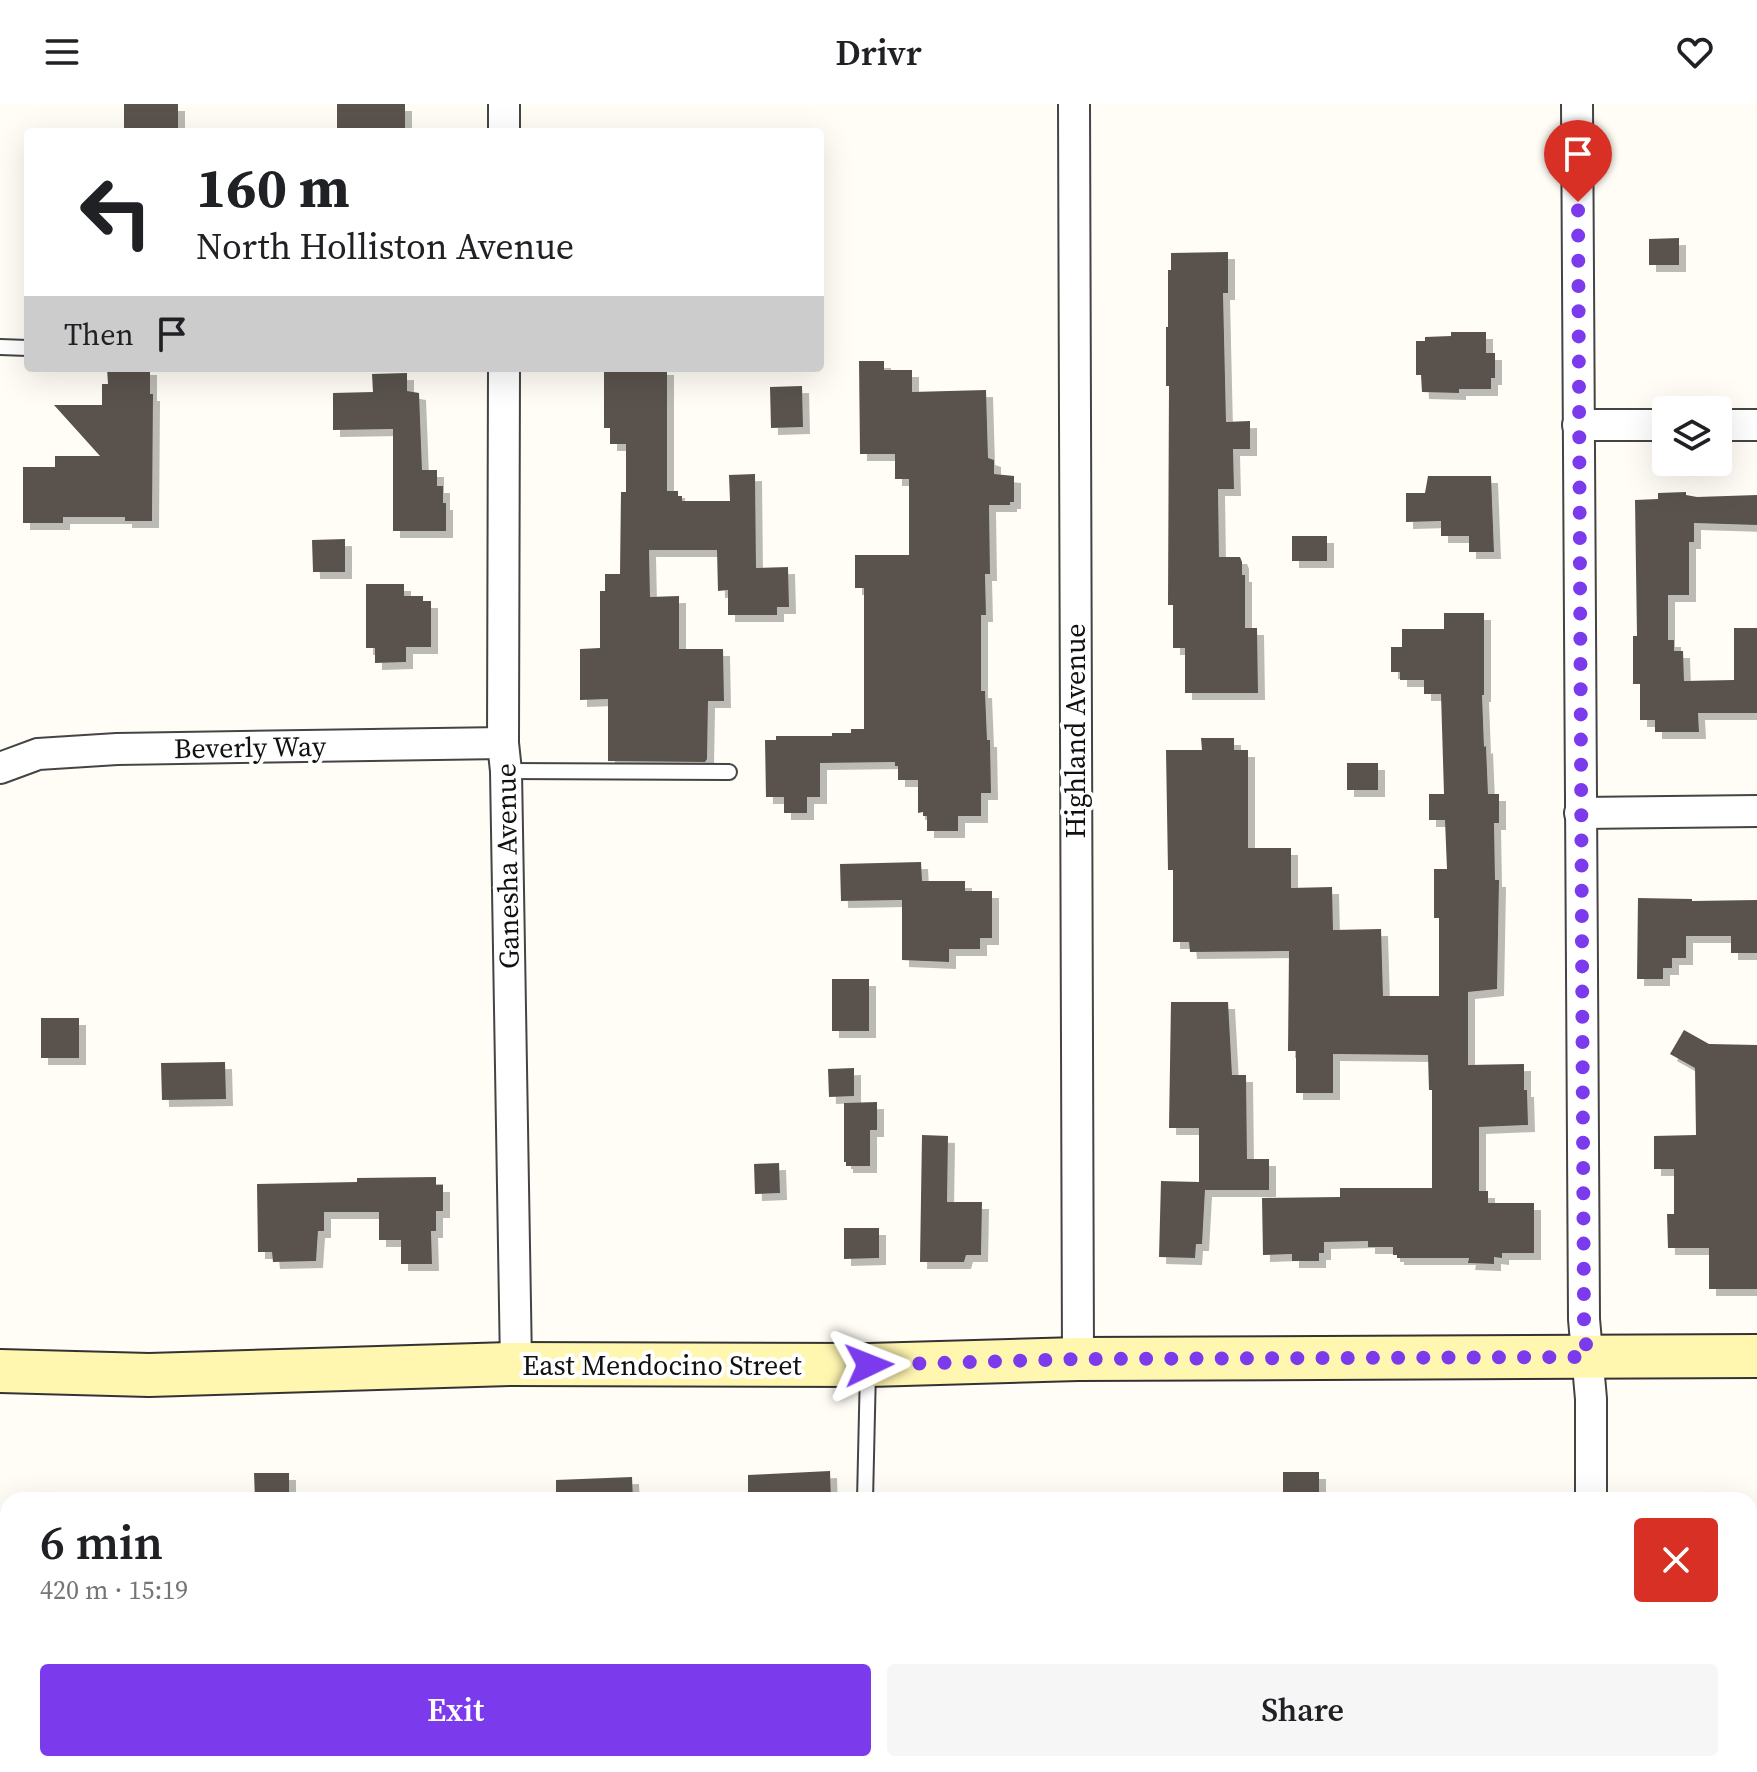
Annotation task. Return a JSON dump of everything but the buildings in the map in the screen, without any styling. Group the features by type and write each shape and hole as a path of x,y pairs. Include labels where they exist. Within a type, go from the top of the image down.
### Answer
{"street":[{"path":"504,104 504,128"},
{"name":"Highland Avenue","path":"1074,104 1078,1359"},
{"path":"1577,104 1584,1319 1591,1399 1591,1492"},
{"name":"Ganesha Avenue","path":"504,372 505,757 516,1364"},
{"path":"1578,425 1652,425"},
{"path":"1732,425 1757,425"},
{"name":"Beverly Way","path":"0,768 38,754 117,749 505,757"},
{"path":"1580,813 1757,811"},
{"name":"East Mendocino Street","path":"0,1371 149,1375 516,1364 869,1365 1078,1359 1757,1356"}],"lane":[{"path":"0,347 24,348"},
{"path":"505,757 729,772"},
{"path":"865,1492 869,1365"}],"route":[{"path":"869,1365 1078,1359 1587,1357 1584,1319 1580,813 1578,202"}]}
